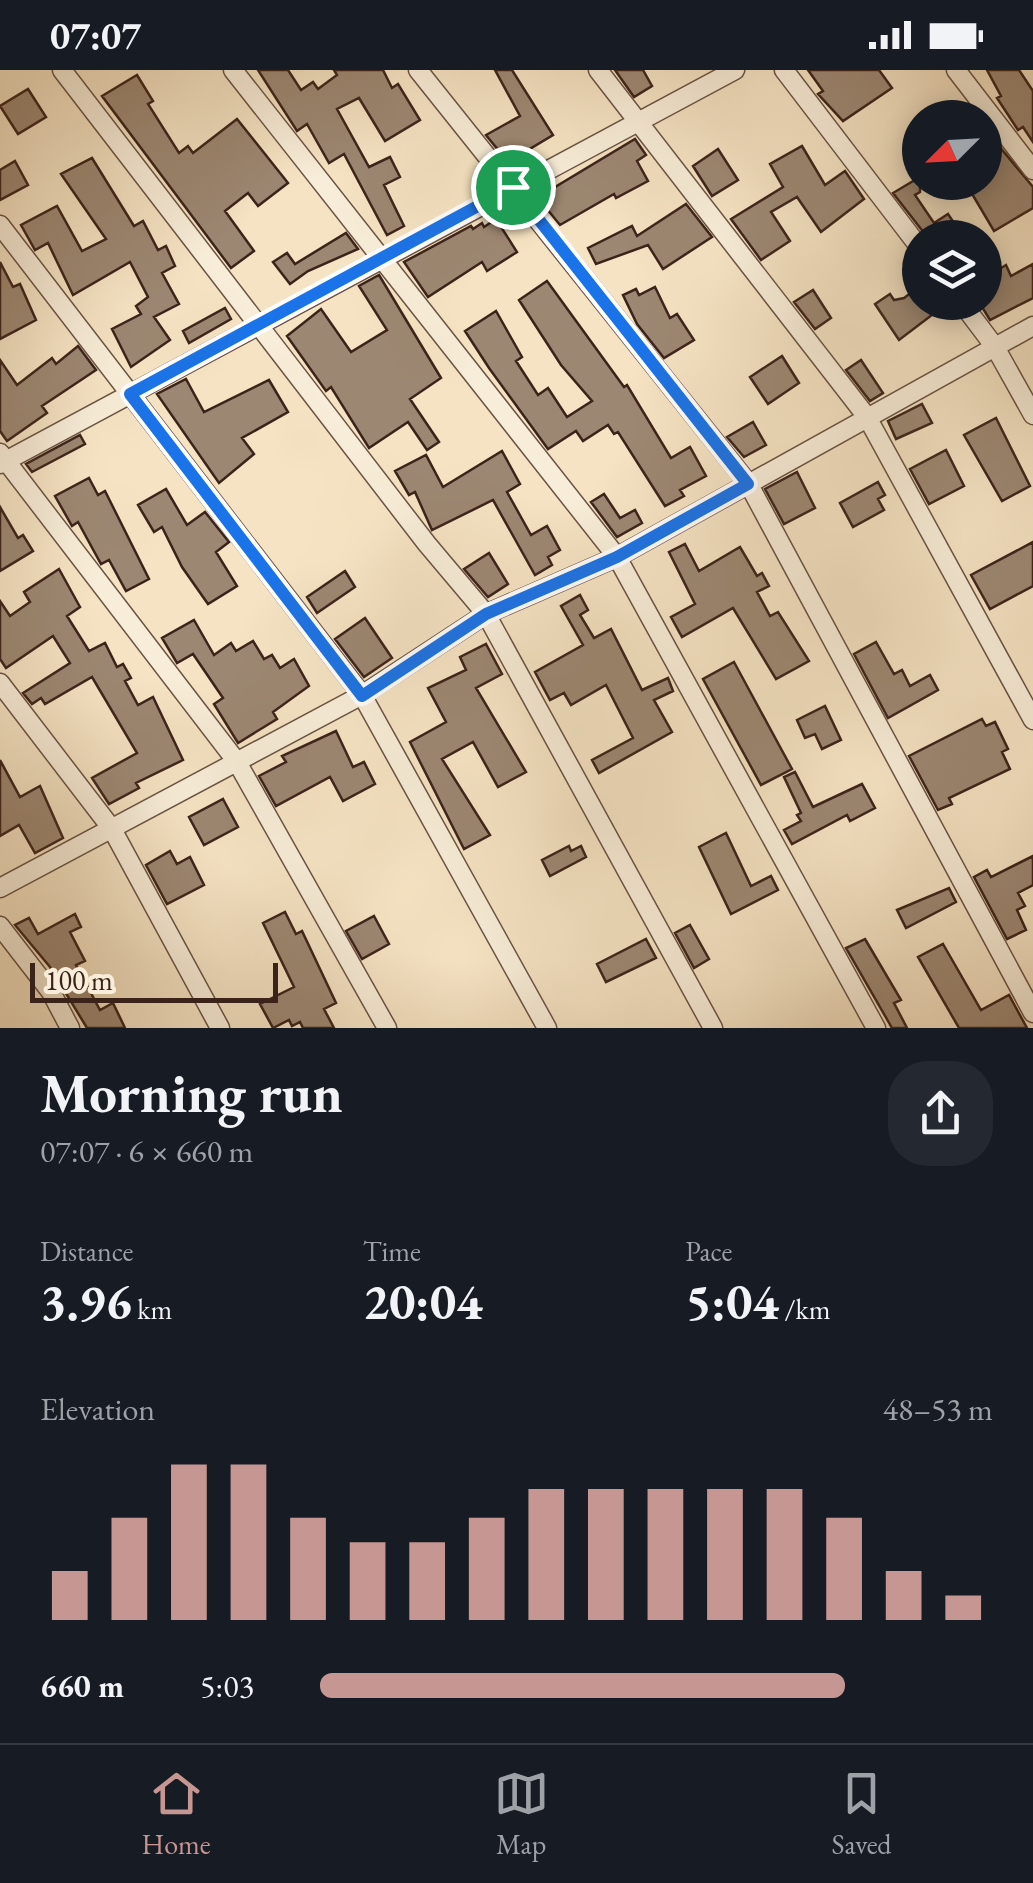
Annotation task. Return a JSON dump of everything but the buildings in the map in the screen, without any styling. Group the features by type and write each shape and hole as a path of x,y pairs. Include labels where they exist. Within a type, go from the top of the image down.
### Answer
{"street":[{"path":"62,70 486,614 713,1028"},
{"path":"233,70 617,557 876,1028"},
{"path":"418,70 748,484 1033,1013"},
{"path":"598,70 867,417 1033,720"},
{"path":"387,1028 236,762 2,459 735,70"},
{"path":"784,70 902,224"},
{"path":"956,70 1033,170"},
{"path":"0,225 362,696 547,1028"},
{"path":"976,320 995,346 1033,416"},
{"path":"0,888 362,696 486,614 617,557 1033,326"},
{"path":"0,684 112,829 220,1028"},
{"path":"0,926 52,992 70,1028"}],"route":[{"path":"513,187 748,484 617,557 486,614 362,696 130,394 513,187"}]}
